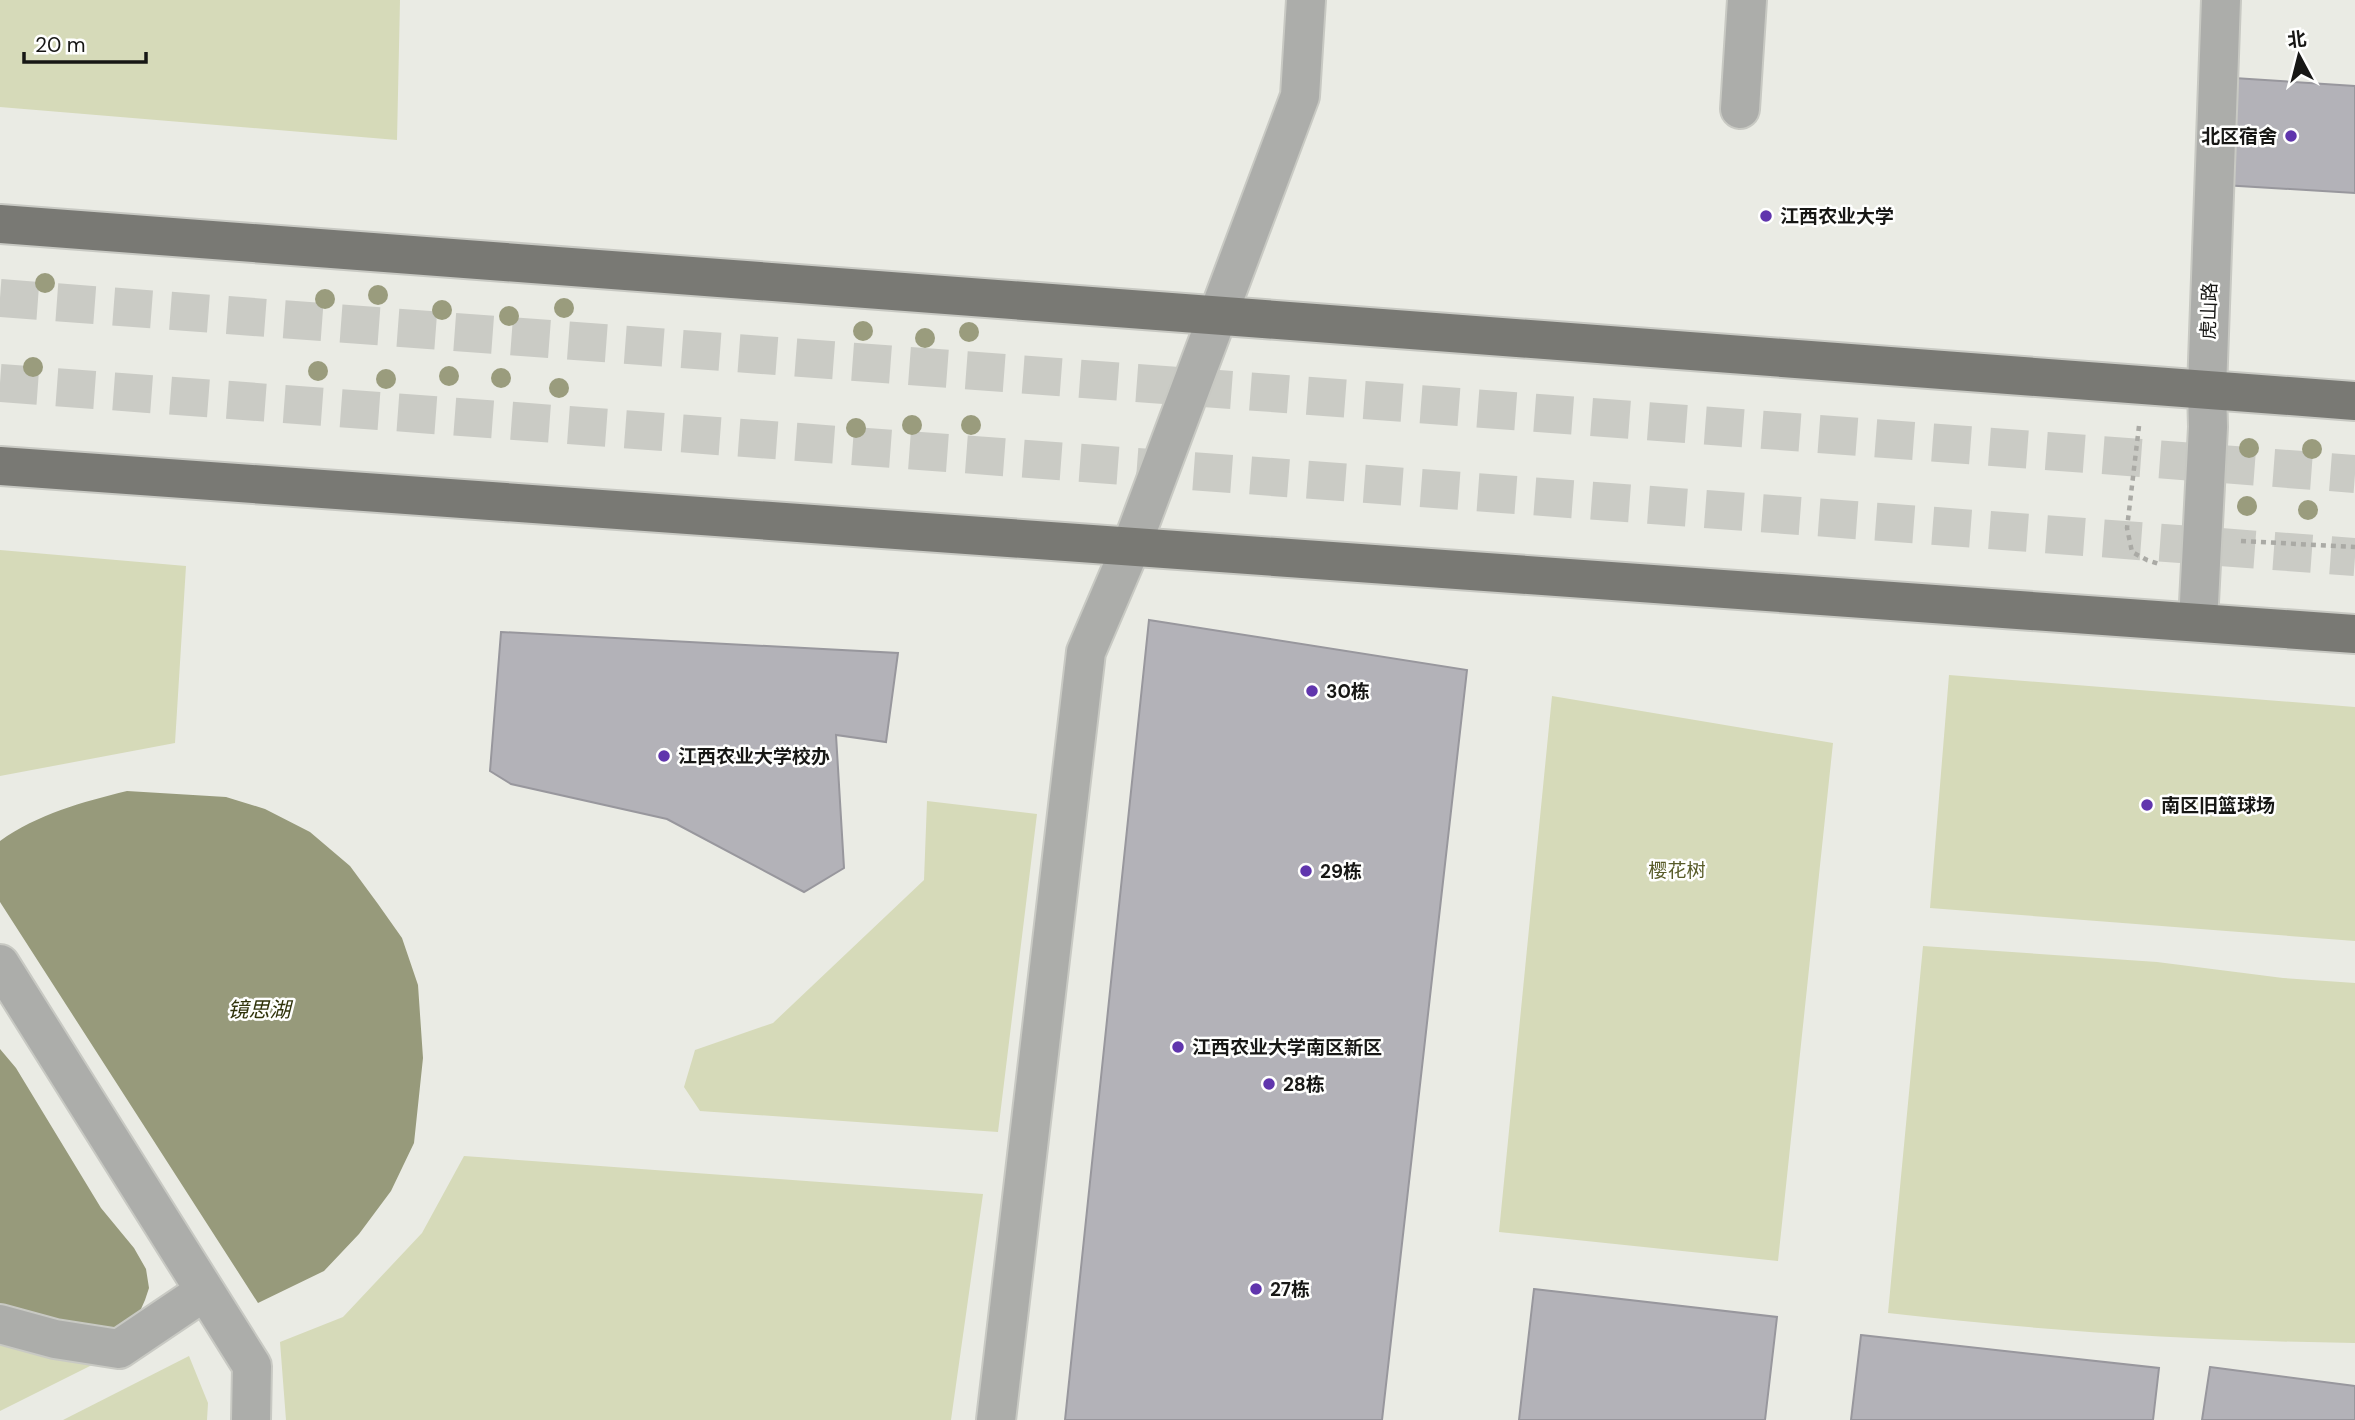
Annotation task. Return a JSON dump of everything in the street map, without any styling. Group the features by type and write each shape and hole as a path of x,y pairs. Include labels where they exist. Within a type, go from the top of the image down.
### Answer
{"main road":[{"path":"0,224 2355,401"},
{"path":"0,466 2355,634"}],"street":[{"path":"996,1420 1086,652 1131,547 1300,96 1306,0"},
{"path":"1740,108 1747,0"},
{"name":"虎山路","path":"2198,622 2208,427 2207,389 2221,0"},
{"path":"0,964 252,1366 251,1420"},
{"path":"0,1324 55,1339 119,1349 205,1291"}],"green space":[{"path":"0,0 400,0 397,140 0,107"},
{"path":"0,550 186,566 175,743 0,776"},
{"name":"南区旧篮球场","path":"1949,675 2355,707 2355,941 1930,908"},
{"name":"樱花树","path":"1552,696 1833,743 1778,1261 1499,1232"},
{"path":"927,801 1037,814 998,1132 700,1111 684,1087 695,1050 773,1023 924,880"},
{"path":"1923,946 2157,962 2283,978 2355,983 2355,1343 2121,1334 1888,1313"},
{"path":"464,1156 983,1194 951,1420 286,1420 280,1342 343,1317 422,1233"},
{"path":"0,1337 106,1358 0,1411"},
{"path":"189,1356 208,1403 207,1420 63,1420"}],"water":[{"name":"镜思湖","path":"127,791 226,797 265,809 310,832 350,866 402,938 418,985 423,1058 414,1143 391,1191 359,1234 324,1271 258,1303 0,902 0,841 45,816"},
{"path":"0,1049 16,1068 101,1208 134,1248 146,1269 149,1288 137,1318 114,1337 0,1313"}],"building":[{"name":"北区宿舍","path":"2234,78 2355,86 2355,193 2223,185"},
{"path":"1149,620 1467,670 1382,1420 1065,1420"},
{"name":"江西农业大学校办","path":"501,632 898,653 886,742 836,735 844,868 804,892 667,819 511,784 490,771"},
{"path":"1534,1289 1777,1317 1765,1420 1519,1420"},
{"path":"1861,1335 2159,1368 2153,1420 1851,1420"},
{"path":"2210,1367 2355,1386 2355,1420 2202,1420"}],"tunnel":[{"path":"0,298 2355,474"},
{"path":"0,383 2355,557"}],"place":[{"name":"北区宿舍","path":"2291,136"},
{"name":"江西农业大学","path":"1766,216"},
{"name":"30栋","path":"1312,691"},
{"name":"江西农业大学校办","path":"664,756"},
{"name":"南区旧篮球场","path":"2147,805"},
{"name":"29栋","path":"1306,871"},
{"name":"江西农业大学南区新区","path":"1178,1047"},
{"name":"28栋","path":"1269,1084"},
{"name":"27栋","path":"1256,1289"}]}
